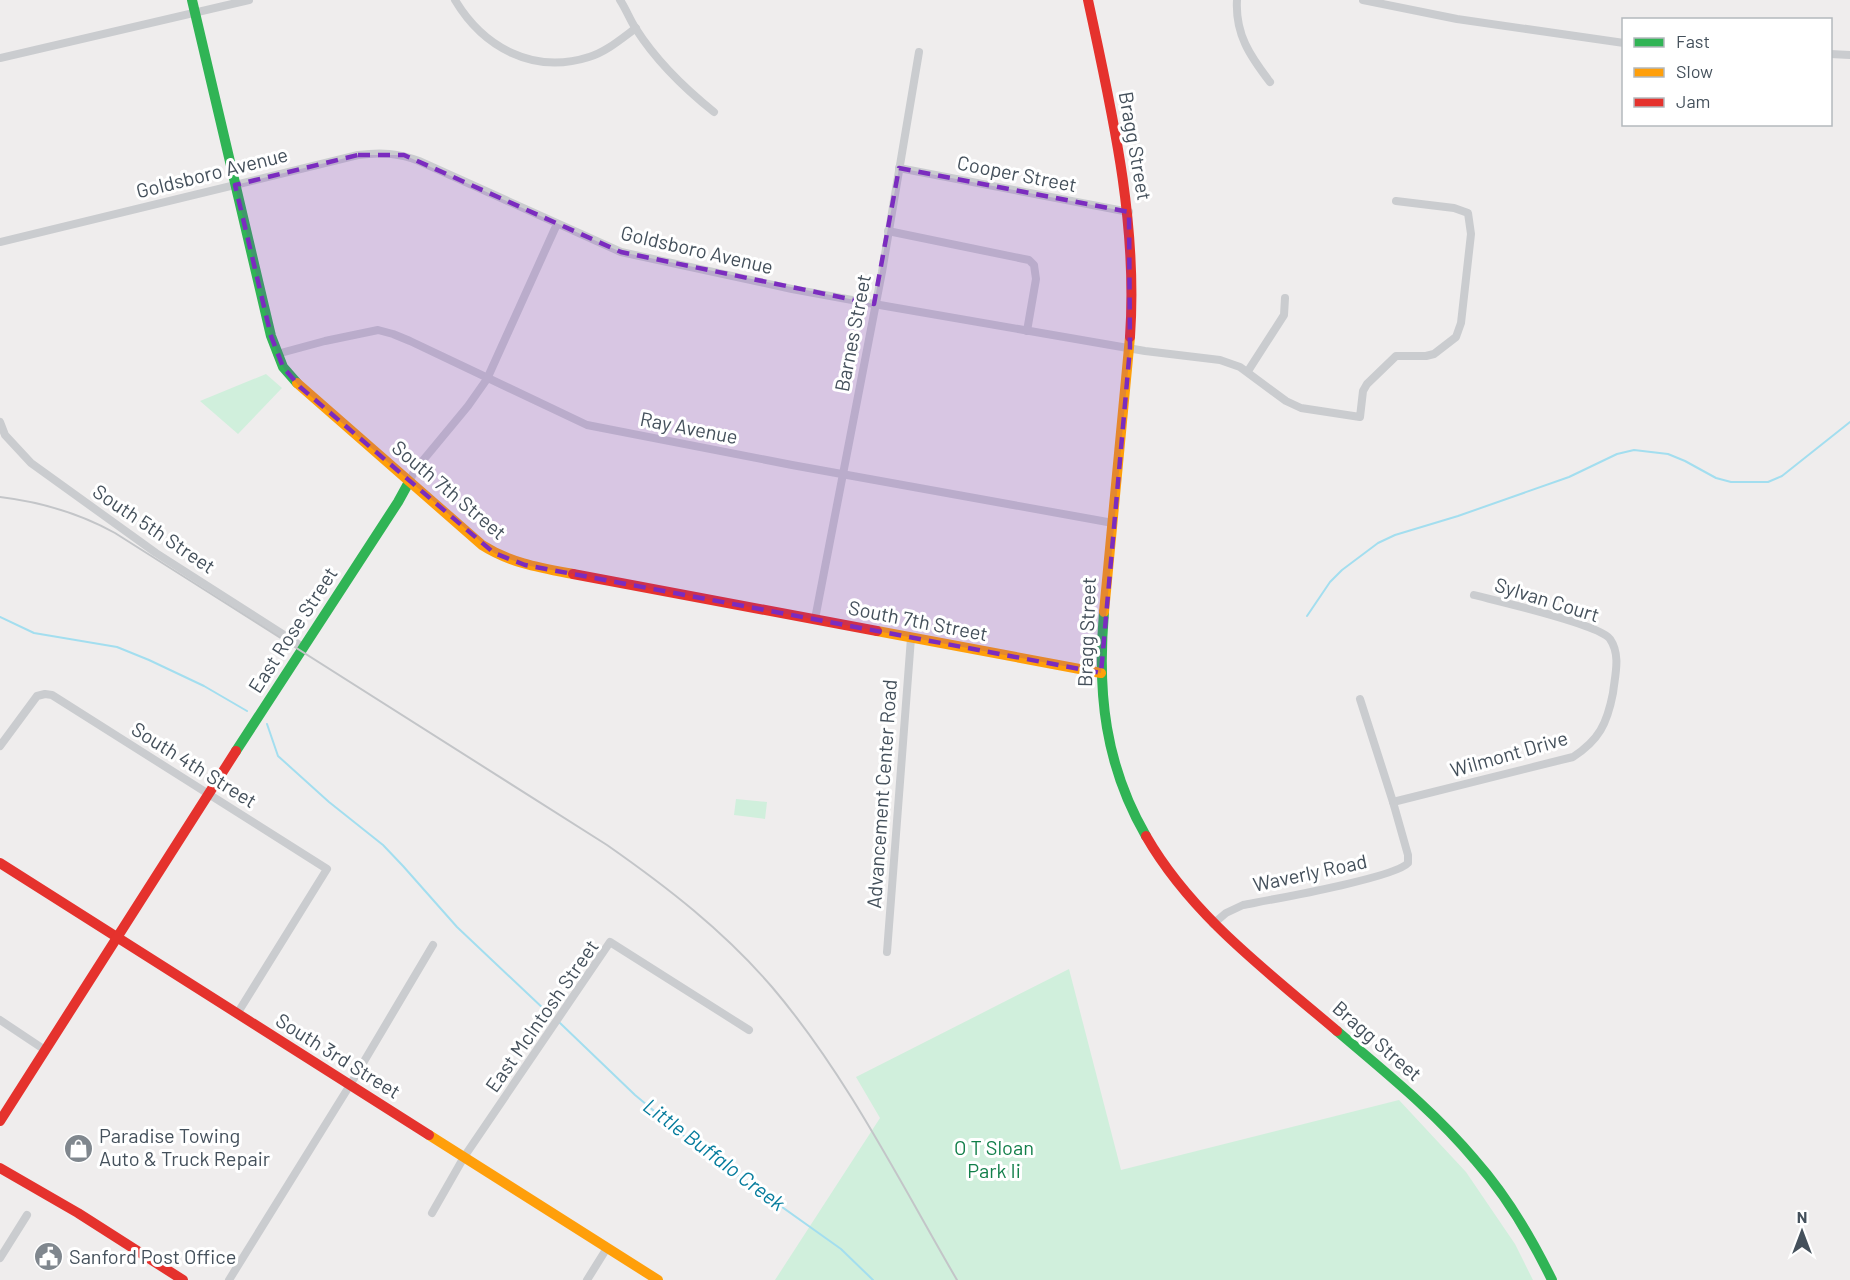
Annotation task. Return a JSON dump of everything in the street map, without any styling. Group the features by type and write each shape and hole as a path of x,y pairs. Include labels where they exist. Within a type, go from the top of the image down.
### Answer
{"street":[{"name":"South 7th Street","path":"192,0 271,336 283,367 300,387 482,545 511,561 1101,674"},
{"path":"0,58 249,0"},
{"path":"455,0 462,13 494,44 512,54 530,60 569,62 590,57 613,45 636,28"},
{"path":"620,0 657,58 674,78 714,112"},
{"name":"Bragg Street","path":"1088,0 1115,129 1129,212 1132,297 1130,348 1101,645 1103,710 1108,736 1126,795 1155,851 1179,886 1213,924 1443,1123 1479,1163 1513,1208 1538,1249 1552,1280"},
{"path":"1237,0 1236,10 1241,37 1250,55 1270,82"},
{"path":"1363,0 1457,18 1622,43"},
{"name":"Barnes Street","path":"815,620 919,52"},
{"path":"1832,54 1850,55"},
{"name":"Goldsboro Avenue","path":"0,242 358,155 379,152 405,155 621,252 874,304 1130,348 1220,360 1248,371 1286,401 1300,408 1360,417 1363,391 1367,384 1396,356 1434,354 1456,337 1461,323 1471,234 1471,221 1468,213 1454,208 1396,201"},
{"name":"Cooper Street","path":"899,168 1129,212"},
{"name":"East Rose Street","path":"0,1122 398,502 414,470 468,406 487,379 557,225"},
{"path":"888,231 1029,260 1034,265 1036,279 1027,331"},
{"path":"1248,371 1284,315 1285,298"},
{"name":"Ray Avenue","path":"277,354 325,341 378,330 385,331 587,424 1113,523"},
{"name":"South 5th Street","path":"0,422 5,435 31,464 156,553 303,647"},
{"name":"Sylvan Court","path":"1474,595 1580,623 1609,637"},
{"name":"Wilmont Drive","path":"1393,802 1573,757 1590,746 1601,730 1610,708 1617,668 1616,651 1609,637"},
{"name":"Advancement Center Road","path":"888,952 911,638"},
{"name":"South 4th Street","path":"0,746 37,696 52,695 327,869 237,1014"},
{"path":"1360,699 1393,802"},
{"name":"Waverly Road","path":"1213,924 1226,913 1243,905 1296,895 1399,870 1408,863 1408,855 1393,802"},
{"name":"South 3rd Street","path":"0,863 657,1280"},
{"name":"East McIntosh Street","path":"432,1213 464,1157 610,942 749,1030"},
{"path":"228,1280 350,1085 433,945"},
{"path":"0,1020 45,1050"},
{"path":"0,1168 78,1213 183,1280"},
{"path":"0,1258 27,1215"},
{"path":"587,1280 608,1248"}],"highlighted area":[{"path":"358,155 404,155 621,252 874,304 899,168 1129,212 1130,348 1101,673 525,565 494,553 300,387 283,367 271,336 235,185"}],"green space":[{"path":"266,374 282,388 238,434 200,401"},
{"path":"736,799 767,802 765,819 734,815"},
{"name":"O T Sloan Park Ii","path":"1069,969 1121,1170 1399,1100 1466,1172 1515,1244 1533,1280 775,1280 880,1118 856,1077"}],"waterway":[{"path":"1307,616 1330,582 1378,543 1395,535 1458,516 1569,477 1617,454 1634,450 1668,454 1716,478 1731,482 1768,482 1782,476 1850,422"},
{"name":"Little Buffalo Creek","path":"0,617 34,633 117,647 204,686 247,711"},
{"name":"Little Buffalo Creek","path":"267,724 278,756 329,802 383,845 457,927 546,1011"},
{"name":"Little Buffalo Creek","path":"560,1023 635,1095 695,1145 841,1249 873,1280"}],"railway":[{"path":"0,497 59,509 115,533 607,845 694,911 734,947 772,987 824,1056 871,1129 957,1280"}],"traffic: fast":[{"path":"192,0 271,336 283,367 297,383"},
{"path":"236,751 409,482"},
{"path":"1104,612 1102,671 1107,728 1121,782 1146,836"},
{"path":"1337,1031 1391,1077 1460,1142 1498,1188 1518,1217 1552,1280"}],"traffic: slow":[{"path":"1104,612 1130,337"},
{"path":"297,383 482,545 515,561 573,574"},
{"path":"877,631 1101,673"},
{"path":"429,1135 658,1280"}],"traffic: jam":[{"path":"1088,0 1114,126 1127,209 1131,294 1130,337"},
{"path":"573,574 877,631"},
{"path":"0,1121 236,751"},
{"path":"1146,836 1165,865 1208,917 1258,964 1337,1031"},
{"path":"0,863 429,1135"},
{"path":"0,1168 78,1213 183,1280"}],"place":[{"name":"Paradise Towing Auto & Truck Repair","path":"78,1148"},
{"name":"Sanford Post Office","path":"48,1257"}]}
